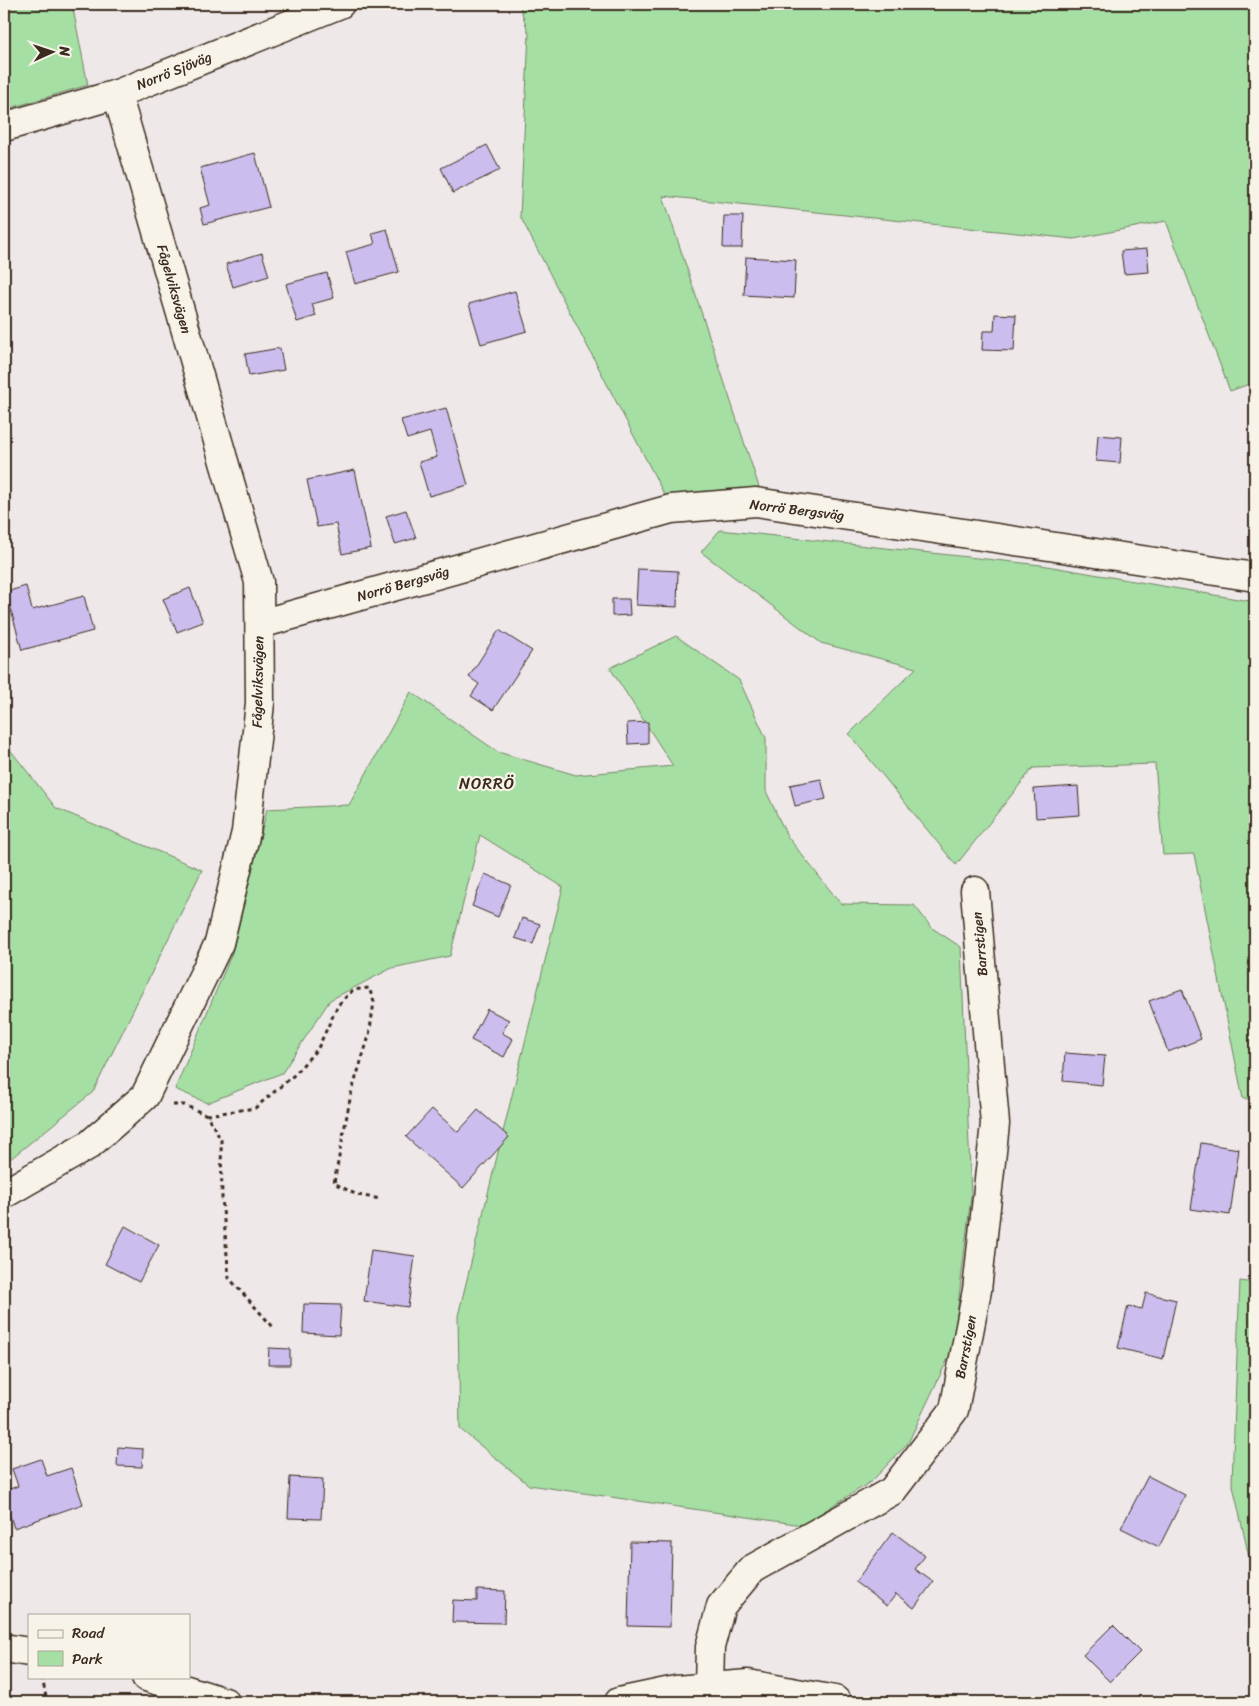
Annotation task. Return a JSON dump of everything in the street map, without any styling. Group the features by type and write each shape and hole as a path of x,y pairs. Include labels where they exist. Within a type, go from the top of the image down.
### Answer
{"street":[{"name":"Norrö Sjöväg","path":"4,127 117,94 340,4"},
{"name":"Fågelviksvägen","path":"4,1194 90,1145 145,1096 219,943 246,832 260,703 259,582 117,94"},
{"name":"Norrö Bergsväg","path":"260,624 671,509 756,502 1255,577"},
{"name":"Barrstigen","path":"709,1687 710,1646 721,1606 752,1568 892,1492 954,1410 977,1290 995,1124 975,891"},
{"path":"4,1648 28,1652"},
{"path":"149,1678 225,1702"},
{"path":"619,1702 676,1690 748,1684 835,1700 837,1702"}],"path":[{"path":"136,1104 184,1106 207,1115 254,1108 293,1076 318,1048 338,1005 353,990 369,988 374,1002 369,1036 351,1094 334,1183 357,1195 381,1199"},
{"path":"207,1115 222,1140 222,1198 229,1278 273,1327"},
{"path":"42,1678 47,1702"}],"green space":[{"path":"4,4 72,4 88,85 4,110"},
{"path":"519,4 1255,4 1255,382 1230,391 1166,221 1074,239 663,196 759,487 665,496 520,216 529,34"},
{"path":"720,530 1041,565 1255,602 1255,1098 1243,1099 1194,854 1163,855 1155,764 1033,768 956,865 849,734 916,668 821,643 701,552"},
{"path":"676,636 739,680 766,738 766,791 787,836 841,904 914,905 932,928 961,947 971,1196 953,1348 908,1443 872,1481 802,1525 529,1485 460,1429 458,1316 563,887 480,835 450,956 392,968 330,1000 282,1073 207,1103 175,1089 232,953 267,809 349,805 411,692 498,752 576,775 673,766 610,668"},
{"path":"4,742 56,808 202,870 93,1092 4,1164"},
{"path":"1240,1281 1255,1283 1255,1584 1232,1481"}],"building":[{"path":"487,145 500,170 453,193 441,168"},
{"path":"255,153 269,207 204,224 200,208 210,205 200,168"},
{"path":"724,216 743,216 742,248 723,248"},
{"path":"387,229 399,272 355,284 346,252 375,244 372,233"},
{"path":"1147,249 1149,272 1124,274 1121,251"},
{"path":"262,253 269,276 233,287 226,264"},
{"path":"746,257 796,260 794,298 744,295"},
{"path":"327,273 334,298 312,304 316,316 297,322 286,284"},
{"path":"515,291 527,331 481,344 469,304"},
{"path":"995,314 1016,315 1014,351 982,350 983,331 994,331"},
{"path":"280,348 284,370 249,376 245,354"},
{"path":"446,408 468,485 429,496 419,462 437,457 430,432 407,439 401,420"},
{"path":"1098,435 1122,437 1120,463 1096,461"},
{"path":"355,470 371,548 342,554 336,524 317,527 307,480"},
{"path":"406,510 416,538 395,544 386,516"},
{"path":"638,569 678,571 677,607 636,605"},
{"path":"26,586 32,610 84,596 93,631 22,650 6,592"},
{"path":"190,588 203,622 177,632 163,599"},
{"path":"612,599 629,599 630,615 612,616"},
{"path":"499,630 532,651 493,710 471,696 479,684 469,677"},
{"path":"648,722 648,743 628,744 627,723"},
{"path":"821,779 826,799 795,806 790,785"},
{"path":"1078,786 1080,815 1036,818 1034,789"},
{"path":"485,874 511,885 498,917 472,906"},
{"path":"522,918 540,924 533,944 515,938"},
{"path":"1182,989 1201,1039 1168,1052 1149,1001"},
{"path":"487,1009 509,1020 502,1033 513,1039 504,1057 471,1040"},
{"path":"1065,1053 1105,1056 1102,1085 1063,1081"},
{"path":"432,1109 458,1132 478,1110 509,1137 463,1188 406,1137"},
{"path":"1201,1143 1239,1149 1230,1215 1191,1209"},
{"path":"125,1226 159,1245 139,1282 105,1264"},
{"path":"371,1250 415,1256 408,1307 364,1301"},
{"path":"1146,1293 1176,1300 1163,1359 1118,1348 1128,1306 1142,1309"},
{"path":"304,1304 341,1305 339,1335 303,1333"},
{"path":"269,1348 290,1349 290,1365 268,1365"},
{"path":"118,1447 143,1449 142,1467 117,1466"},
{"path":"41,1459 47,1476 71,1468 83,1504 14,1528 4,1498 4,1491 18,1486 12,1469"},
{"path":"1148,1476 1185,1495 1159,1547 1121,1528"},
{"path":"290,1477 323,1479 321,1519 288,1518"},
{"path":"893,1532 925,1556 915,1569 933,1582 914,1608 896,1594 887,1606 855,1582"},
{"path":"630,1542 672,1543 670,1627 628,1626"},
{"path":"477,1590 505,1591 504,1623 452,1622 453,1600 477,1601"},
{"path":"1113,1625 1140,1652 1110,1682 1083,1655"}],"district":[{"name":"NORRÖ","path":"487,783"}]}
